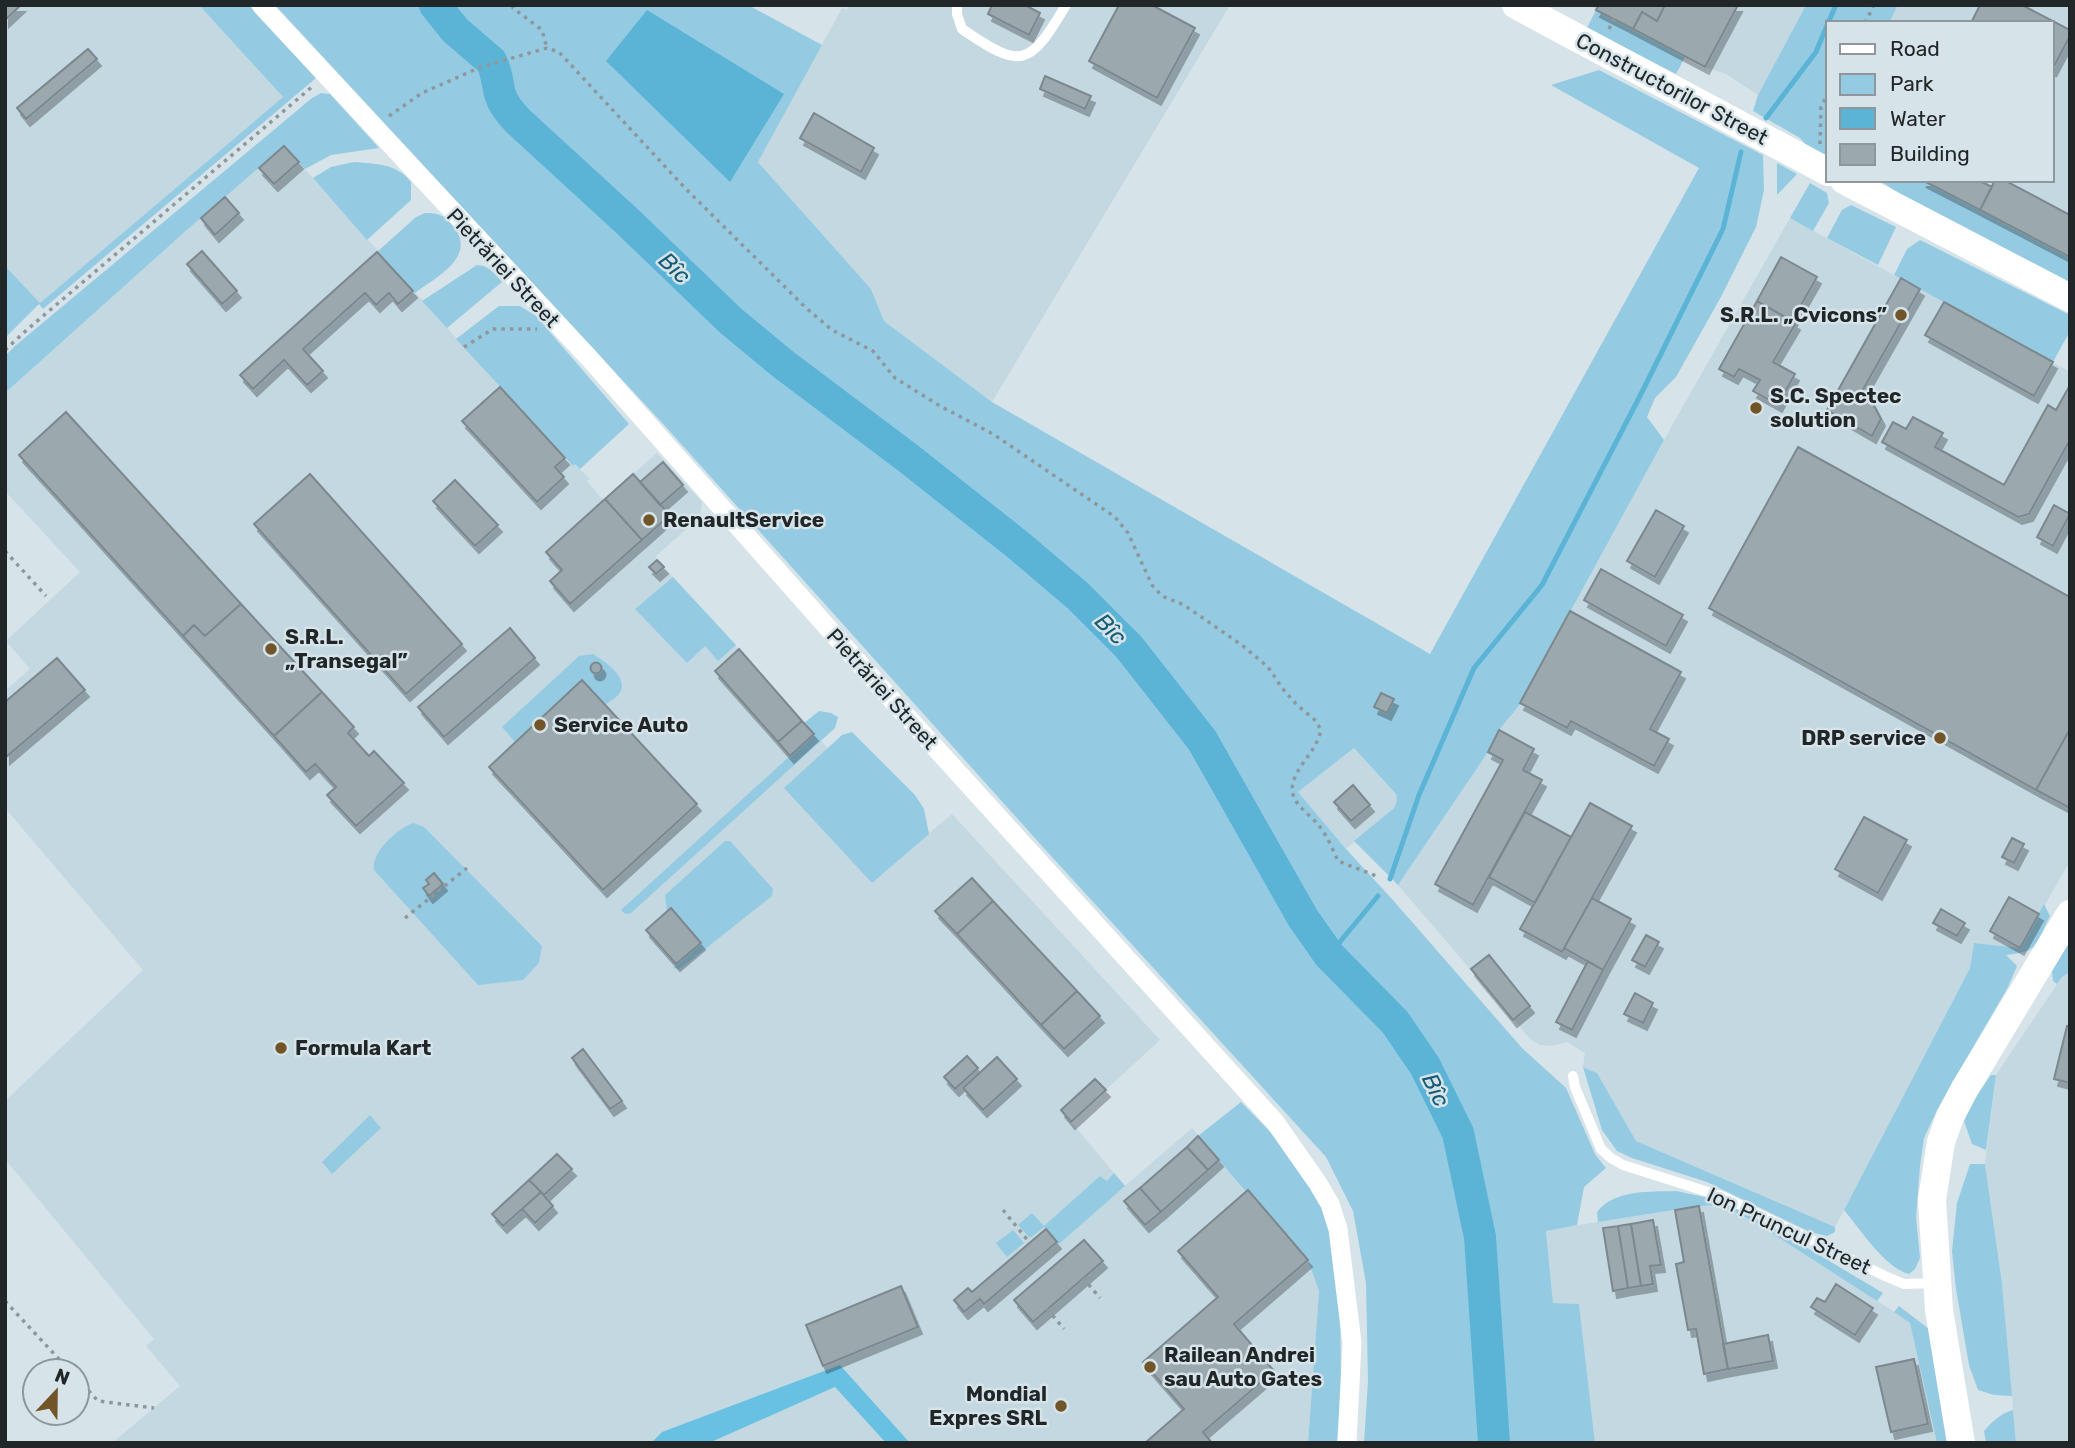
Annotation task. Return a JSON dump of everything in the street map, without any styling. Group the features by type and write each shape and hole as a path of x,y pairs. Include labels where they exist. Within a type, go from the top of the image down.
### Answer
{"street":[{"name":"Pietrăriei Street","path":"261,5 562,330 882,690 1275,1122 1317,1182 1338,1229 1352,1343 1347,1443"},
{"name":"Constructorilor Street","path":"1516,5 1824,170"},
{"path":"1847,182 2070,298"},
{"path":"1961,1443 1936,1283 1932,1200 1941,1142 1964,1090 2070,914"}],"lane":[{"path":"957,5 962,29 1012,58 1024,57 1037,49 1066,5"},
{"name":"Ion Pruncul Street","path":"1573,1076 1601,1149 1623,1165 1724,1197 1904,1284 1936,1283"}],"path":[{"path":"513,5 513,8 542,30 547,48"},
{"path":"1866,21 1874,5"},
{"path":"373,128 422,93 481,67 547,48 559,52 685,188 832,330 873,351 895,378 993,434 1115,517 1128,533 1152,585 1162,596 1184,605 1268,667 1282,688 1316,721 1321,730 1315,749 1293,782 1292,792 1297,805 1320,826 1338,861 1378,877"},
{"path":"5,350 325,75"},
{"path":"1824,170 1821,107 1826,97"},
{"path":"464,347 493,329 562,330"},
{"path":"5,551 46,596"},
{"path":"405,918 467,868"},
{"path":"1003,1210 1030,1243"},
{"path":"1083,1278 1100,1297"},
{"path":"5,1301 57,1357"},
{"path":"1047,1309 1064,1329"},
{"path":"91,1393 98,1401 154,1408"}],"shaded area":[{"path":"5,5 199,5 283,97 40,303 5,266"},
{"path":"849,5 1230,5 992,402 884,321 871,289 758,162 842,8 847,10"},
{"path":"1588,5 1806,5 1758,95 1726,74 1705,67"},
{"path":"1898,5 2070,5 2070,257 1926,182 2054,182 2054,21 1890,21"},
{"path":"284,146 500,387 573,466 575,464 590,479 587,481 603,500 657,453 702,502 700,517 655,557 915,845 952,814 1160,1040 1071,1122 1125,1186 1192,1128 1245,1192 1248,1190 1308,1260 1319,1291 1308,1443 910,1443 840,1365 662,1432 651,1443 112,1443 180,1386 146,1346 154,1339 5,1159 5,1101 143,970 5,808 5,691 30,669 6,641 80,572 5,491 5,393"},
{"path":"1790,218 2070,372 2070,861 2020,948 1974,943 1970,968 1835,1227 1636,1141 1597,1073 1583,1067 1585,1053 1567,1042 1551,1046 1540,1045 1531,1040 1398,885 1488,752 1499,730 1519,707 1674,422"},
{"path":"1354,748 1396,794 1397,801 1394,808 1346,849 1298,792"},
{"path":"2070,972 2070,1443 2016,1443 2002,1283 1985,1164 1996,1075 2062,977"},
{"path":"1720,1205 1753,1221 1910,1322 1937,1443 1595,1443 1579,1304 1553,1303 1546,1230"},
{"path":"840,1365 910,1443 886,1443 835,1387 709,1443 651,1443 662,1432"},
{"path":"835,1387 886,1443 709,1443"}],"green space":[{"path":"199,5 249,5 316,78 43,309 39,304 5,338 5,266 40,303 283,97"},
{"path":"275,5 748,5 822,45 758,162 871,289 884,321 992,402 1430,654 1699,168 1551,85 1599,70 1763,155 1764,190 1756,227 1676,377 1655,398 1647,417 1664,440 1519,706 1499,730 1488,752 1398,885 1354,841 1394,808 1397,801 1396,794 1354,748 1298,792 1522,1048 1566,1088 1595,1154 1606,1168 1584,1187 1577,1225 1546,1231 1553,1303 1579,1304 1595,1443 1364,1443 1368,1381 1366,1283 1353,1211 1326,1157 665,426"},
{"path":"1806,5 1898,5 1890,21 1826,21 1826,158 1810,149 1800,138 1753,111 1758,95"},
{"path":"1596,10 1685,57 1676,74 1587,28"},
{"path":"321,93 330,94 379,148 331,155 305,169 284,146 5,393 5,356 15,346"},
{"path":"354,162 392,168 411,182 411,200 367,240 313,178 331,167"},
{"path":"1777,163 1797,174 1777,195"},
{"path":"1882,182 1926,182 2070,257 2070,286 1930,214"},
{"path":"1810,183 1827,193 1829,203 1813,231 1790,218"},
{"path":"1851,205 1896,227 1878,265 1827,238 1842,210"},
{"path":"425,213 438,214 447,219 459,237 461,247 457,257 443,273 415,293 377,252 416,217"},
{"path":"1920,240 2070,315 2070,331 2053,362 1894,275 1907,249"},
{"path":"477,265 488,268 502,282 447,328 422,301"},
{"path":"499,306 520,306 536,316 629,424 580,469 575,464 573,466 456,339"},
{"path":"673,577 736,645 718,661 705,646 687,663 635,609"},
{"path":"593,654 619,676 622,688 618,695 605,705 582,680 515,742 502,727 579,656"},
{"path":"819,711 838,717 835,728 631,913 625,914 621,910 814,734 804,723"},
{"path":"852,732 915,795 924,809 929,834 872,883 784,788 842,735"},
{"path":"413,823 424,827 542,946 539,963 523,980 478,985 374,870 377,856 386,842"},
{"path":"725,841 730,841 773,889 772,896 680,969 673,968 701,943 667,912 665,895"},
{"path":"2044,904 2050,916 2039,940 2031,949 2006,955 2017,966 2008,987 1937,1110 1924,1138 1916,1217 1920,1258 1915,1269 1909,1274 1882,1256 1844,1210 1970,968 1974,943 2020,948"},
{"path":"2070,941 2070,972 2057,984 2053,981 2052,971"},
{"path":"1583,1067 1597,1073 1636,1141 1835,1227 1835,1232 1827,1236 1810,1232 1707,1182 1617,1151 1602,1130"},
{"path":"1991,1075 1996,1075 1986,1150 1972,1144 1964,1121 1970,1105"},
{"path":"1241,1102 1280,1142 1316,1190 1333,1230 1340,1302 1341,1386 1337,1443 1308,1443 1319,1291 1308,1260 1198,1136"},
{"path":"370,1115 381,1128 332,1174 322,1162"},
{"path":"1970,1164 1985,1164 2002,1283 2012,1396 1994,1395 1978,1390 1969,1365 1952,1251 1957,1203"},
{"path":"1114,1173 1125,1186 1059,1244 1044,1227 1030,1238 1018,1225 1032,1213 1044,1226 1100,1176 1107,1181"},
{"path":"1676,1191 1714,1199 1735,1208 1883,1293 1877,1301 1753,1221 1720,1205 1598,1222 1597,1212 1613,1199 1633,1193"},
{"path":"1013,1230 1024,1243 1007,1257 996,1243"},
{"path":"1899,1306 1929,1329 1950,1443 1937,1443 1910,1323 1894,1312"},
{"path":"2013,1410 2016,1443 1986,1443 1984,1431 1994,1421"}],"water":[{"path":"647,10 784,94 730,182 606,61"}],"building":[{"path":"5,5 21,5 5,20"},
{"path":"992,5 1025,5 1040,13 1029,35 988,14"},
{"path":"1119,5 1152,5 1195,28 1157,98 1089,61"},
{"path":"1599,5 1665,5 1657,21 1642,12 1633,29 1596,10"},
{"path":"1665,5 1738,5 1705,67 1633,29 1642,12 1657,21"},
{"path":"1980,5 2022,5 2053,21 1972,21"},
{"path":"2054,22 2070,30 2070,36 2054,66"},
{"path":"88,49 97,59 26,119 17,108"},
{"path":"1045,76 1091,96 1085,109 1040,89"},
{"path":"814,113 874,148 861,172 800,138"},
{"path":"284,146 299,162 274,184 259,168"},
{"path":"1926,182 1982,182 1992,187 1980,210"},
{"path":"1994,182 2008,182 2070,215 2070,257 1980,210"},
{"path":"225,197 239,213 215,235 201,218"},
{"path":"202,251 237,291 222,304 187,264"},
{"path":"377,252 413,291 398,304 389,293 376,305 365,293 303,349 323,371 307,385 284,360 253,389 240,375"},
{"path":"1781,257 1817,277 1792,321 1757,301"},
{"path":"1901,278 1920,289 1861,393 1870,398 1881,419 1872,436 1827,410"},
{"path":"1757,301 1796,323 1773,362 1795,374 1778,405 1753,391 1760,380 1739,369 1734,377 1719,369"},
{"path":"1944,302 2053,362 2034,396 1925,335"},
{"path":"2070,385 2070,440 2029,514 2018,517 1882,442 1893,422 1906,429 1913,417 1943,433 1935,447 2004,485 2048,405 2056,410"},
{"path":"500,387 565,458 555,467 564,477 537,502 462,421"},
{"path":"66,412 241,604 205,636 194,625 183,636 19,455"},
{"path":"1798,447 2070,597 2070,729 2036,790 1709,608"},
{"path":"663,462 683,485 660,505 640,482"},
{"path":"310,474 462,644 406,694 254,524"},
{"path":"633,474 670,515 642,540 605,499"},
{"path":"455,480 498,525 475,546 433,501"},
{"path":"605,499 642,540 570,604 550,581 562,570 546,552"},
{"path":"2054,505 2070,514 2053,546 2037,537"},
{"path":"1656,510 1684,526 1655,577 1627,561"},
{"path":"657,560 664,567 656,574 649,567"},
{"path":"1601,569 1683,615 1666,646 1584,600"},
{"path":"241,604 322,692 274,736 183,636 194,625 205,636"},
{"path":"1570,611 1681,672 1650,729 1669,739 1654,766 1571,721 1567,728 1520,703"},
{"path":"510,628 535,658 444,737 418,707"},
{"path":"739,649 802,721 778,742 715,671"},
{"path":"57,658 85,690 6,757 5,702"},
{"path":"596,663 600,664 600,672 596,673 592,672 591,668 592,664"},
{"path":"582,680 697,804 603,890 489,767"},
{"path":"322,692 354,727 348,733 369,756 374,751 404,783 356,826 327,795 336,787 315,764 306,772 274,736"},
{"path":"1381,693 1394,699 1387,713 1374,707"},
{"path":"802,721 814,734 790,756 778,742"},
{"path":"2070,729 2070,808 2036,790"},
{"path":"1499,730 1534,749 1523,770 1542,780 1473,905 1435,884 1503,760 1488,752"},
{"path":"1353,785 1370,805 1351,821 1334,802"},
{"path":"1590,803 1632,826 1562,952 1520,929"},
{"path":"1525,812 1571,837 1535,903 1489,877"},
{"path":"1864,817 1907,840 1878,893 1835,869"},
{"path":"2012,838 2024,844 2014,863 2002,857"},
{"path":"434,873 443,884 429,896 423,888 429,884 426,880"},
{"path":"972,878 993,901 957,934 935,911"},
{"path":"2009,897 2039,914 2020,948 1990,931"},
{"path":"1592,898 1631,919 1603,970 1564,948"},
{"path":"993,901 1077,991 1041,1025 957,934"},
{"path":"671,908 701,943 676,964 646,930"},
{"path":"1941,909 1965,923 1957,936 1933,923"},
{"path":"1646,935 1659,942 1645,967 1632,960"},
{"path":"1489,955 1530,1006 1513,1020 1471,969"},
{"path":"1588,961 1603,970 1572,1030 1556,1022"},
{"path":"1077,991 1100,1016 1064,1049 1041,1025"},
{"path":"1635,993 1653,1003 1643,1023 1624,1014"},
{"path":"2067,1026 2070,1027 2070,1083 2054,1079"},
{"path":"583,1049 622,1101 610,1109 572,1058"},
{"path":"967,1056 978,1068 955,1089 944,1077"},
{"path":"997,1057 1017,1079 983,1110 963,1088"},
{"path":"1095,1079 1106,1090 1071,1122 1061,1110"},
{"path":"1198,1136 1219,1160 1208,1170 1187,1147"},
{"path":"1187,1147 1208,1170 1161,1212 1140,1188"},
{"path":"557,1154 572,1169 544,1195 529,1180"},
{"path":"529,1180 541,1192 503,1226 492,1214"},
{"path":"1140,1188 1161,1212 1145,1225 1124,1201"},
{"path":"1248,1190 1308,1260 1234,1324 1274,1371 1203,1432 1212,1443 1145,1443 1184,1409 1143,1362 1218,1297 1178,1251"},
{"path":"541,1192 553,1206 535,1223 522,1209"},
{"path":"1699,1206 1728,1369 1704,1374 1696,1329 1688,1330 1676,1264 1684,1262 1675,1210"},
{"path":"1653,1220 1661,1265 1650,1266 1653,1284 1641,1286 1631,1224"},
{"path":"1631,1224 1641,1286 1628,1288 1618,1226"},
{"path":"1618,1226 1628,1288 1613,1291 1603,1228"},
{"path":"1046,1229 1057,1242 984,1304 980,1299 964,1312 954,1300 968,1288 972,1292"},
{"path":"1084,1240 1103,1261 1033,1322 1014,1300"},
{"path":"1836,1284 1873,1308 1855,1335 1811,1307 1817,1298 1825,1302"},
{"path":"901,1286 918,1327 823,1366 806,1325"},
{"path":"1768,1335 1773,1361 1728,1369 1723,1344"},
{"path":"1914,1359 1928,1424 1891,1432 1876,1367"}],"waterway":[{"name":"Bîc","path":"435,5 455,30 491,61 503,102 519,122 731,321 1018,545 1078,596 1129,647 1202,740 1303,918 1329,955 1395,1022 1425,1066 1458,1133 1480,1237 1494,1443"},
{"path":"1829,21 1836,5"},
{"path":"1766,118 1816,52 1826,28"},
{"path":"1390,879 1419,795 1474,668 1542,585 1723,229 1741,152"},
{"path":"1329,955 1378,896"}],"place":[{"name":"S.R.L. „Cvicons”","path":"1901,315"},
{"name":"S.C. Spectec solution","path":"1756,408"},
{"name":"RenaultService","path":"649,520"},
{"name":"S.R.L. „Transegal”","path":"271,649"},
{"name":"Service Auto","path":"540,725"},
{"name":"DRP service","path":"1940,738"},
{"name":"Formula Kart","path":"281,1048"},
{"name":"Railean Andrei sau Auto Gates","path":"1150,1367"},
{"name":"Mondial Expres SRL","path":"1061,1406"}]}
